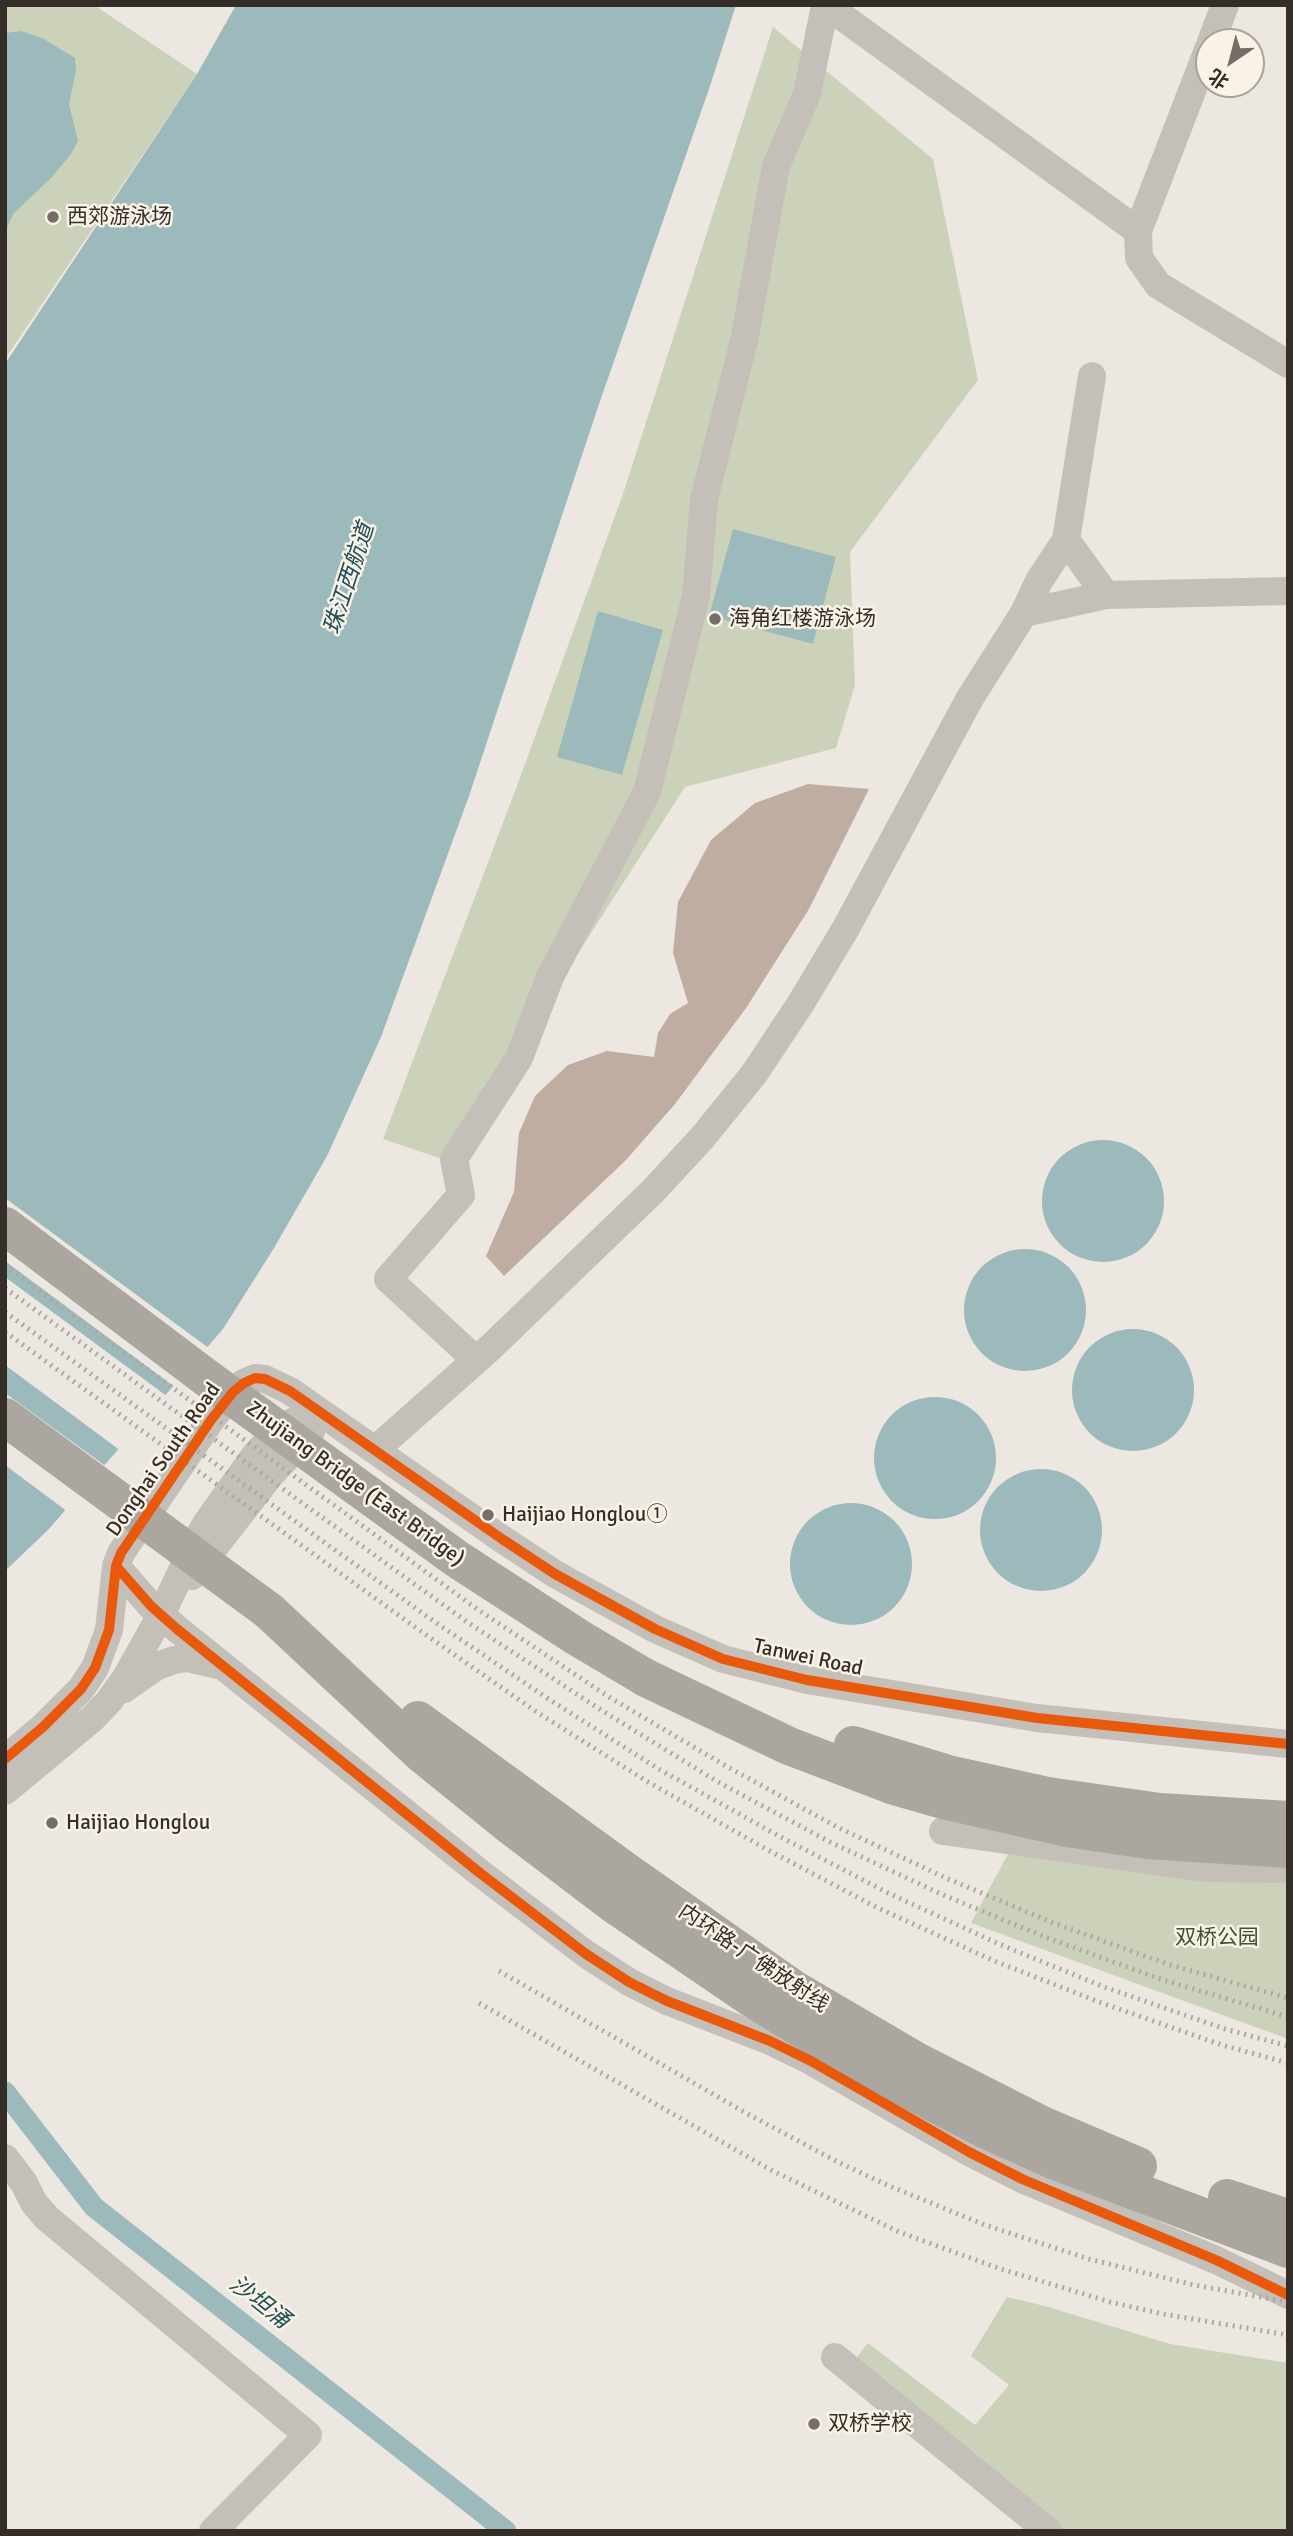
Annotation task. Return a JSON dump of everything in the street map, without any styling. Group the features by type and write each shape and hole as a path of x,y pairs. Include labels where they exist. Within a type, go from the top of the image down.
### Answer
{"highway":[{"name":"Zhujiang Bridge (East Bridge)","path":"5,1226 208,1379 457,1559 646,1678"},
{"path":"5,1417 269,1611 424,1755 517,1832 615,1905 806,2032 912,2093 1055,2161 1288,2249"},
{"name":"内环路-广佛放射线","path":"269,1611 730,1946 857,2028 1042,2125 1117,2158 1288,2218"},
{"path":"646,1678 882,1755 984,1782 1048,1796 1160,1812 1288,1820"},
{"path":"646,1678 789,1746 894,1786 943,1800 1067,1828 1147,1840 1288,1849"}],"street":[{"path":"1216,28 1225,5"},
{"path":"476,1360 388,1279 461,1195 454,1159 519,1058 550,977 646,792 696,596 704,499 744,341 776,166 807,94 826,6 1138,231"},
{"path":"1195,83 1138,231 1139,258 1158,285 1288,364"},
{"path":"375,1450 476,1360 653,1191 702,1138 754,1074 802,1003 840,939 970,698 1066,540 1092,376"},
{"path":"1066,540 1106,594"},
{"path":"1024,613 1106,594 1288,591"},
{"name":"Donghai South Road","path":"5,1759 66,1706 81,1689 94,1668 109,1630 116,1566 137,1528 233,1392 255,1378 275,1383 375,1450"},
{"path":"110,1700 162,1615 286,1457 330,1419"},
{"name":"Tanwei Road","path":"375,1450 502,1539 573,1584 655,1629 723,1659 807,1680 1037,1718 1288,1744"},
{"path":"116,1566 162,1615 224,1667 480,1873 586,1954 629,1982 667,2001 770,2041 811,2061 969,2152 1022,2179 1216,2260 1288,2295"},
{"path":"5,1791 110,1700 157,1666 188,1658 224,1667"},
{"path":"943,1831 1203,1868 1288,1869"},
{"path":"5,2158 47,2218 308,2435 213,2531"},
{"path":"835,2357 1048,2531"}],"green space":[{"name":"西郊游泳场","path":"5,5 94,5 197,74 5,359"},
{"name":"海角红楼游泳场","path":"773,27 933,159 978,380 850,552 855,685 836,748 685,787 445,1160 383,1139 517,786 623,494"},
{"name":"双桥公园","path":"1008,1854 1288,1868 1288,2039 971,1923"},
{"path":"1007,2297 1170,2344 1288,2363 1288,2531 1060,2531 854,2361 868,2343 975,2425 1009,2385 971,2356"}],"water":[{"name":"珠江西航道","path":"236,5 736,5 598,407 469,796 381,1037 327,1156 223,1329 48,1530 5,1571 5,364 197,74"},
{"path":"21,31 42,38 75,58 76,71 69,104 78,141 51,178 13,214 5,233 5,33"},
{"path":"733,529 836,557 813,644 709,616"},
{"path":"598,611 663,630 622,775 557,757"},
{"path":"1103,1140 1126,1144 1146,1158 1160,1178 1164,1201 1160,1224 1146,1244 1126,1258 1103,1262 1080,1258 1060,1244 1046,1224 1042,1201 1046,1178 1060,1158 1080,1144"},
{"path":"1025,1249 1048,1253 1068,1267 1082,1287 1086,1310 1082,1333 1068,1353 1048,1367 1025,1371 1002,1367 982,1353 968,1333 964,1310 968,1287 982,1267 1002,1253"},
{"path":"1133,1329 1156,1333 1176,1347 1190,1367 1194,1390 1190,1413 1176,1433 1156,1447 1133,1451 1110,1447 1090,1433 1076,1413 1072,1390 1076,1367 1090,1347 1110,1333"},
{"path":"935,1397 958,1401 978,1415 992,1435 996,1458 992,1481 978,1501 958,1515 935,1519 912,1515 892,1501 878,1481 874,1458 878,1435 892,1415 912,1401"},
{"path":"1041,1469 1064,1473 1084,1487 1098,1507 1102,1530 1098,1553 1084,1573 1064,1587 1041,1591 1018,1587 998,1573 984,1553 980,1530 984,1507 998,1487 1018,1473"},
{"path":"851,1503 874,1507 894,1521 908,1541 912,1564 908,1587 894,1607 874,1621 851,1625 828,1621 808,1607 794,1587 790,1564 794,1541 808,1521 828,1507"}],"pier":[{"path":"5,1198 210,1349 176,1388 5,1261"},
{"path":"5,1277 168,1397 121,1451 5,1365"},
{"path":"5,1393 107,1467 68,1512 5,1465"}],"building":[{"path":"808,784 869,789 809,909 746,1008 675,1104 626,1160 504,1276 486,1256 514,1192 519,1133 535,1096 568,1065 607,1051 654,1057 658,1033 670,1014 688,1003 673,953 678,902 711,840 755,803"}],"waterway":[{"name":"沙坦涌","path":"5,2092 94,2207 506,2531"}],"railway":[{"path":"5,1266 477,1609 609,1697 726,1766 839,1828 946,1878 1051,1922 1167,1964 1288,1998"},
{"path":"5,1288 467,1622 601,1710 718,1782 830,1842 941,1894 1045,1937 1163,1980 1288,2017"},
{"path":"5,1312 432,1620 657,1768 888,1893 999,1944 1104,1987 1225,2029 1288,2046"},
{"path":"5,1332 422,1632 535,1711 648,1782 876,1907 992,1960 1099,2002 1222,2045 1288,2063"},
{"path":"499,1971 746,2113 887,2185 985,2225 1089,2259 1194,2285 1288,2302"},
{"path":"479,2003 771,2170 899,2232 998,2268 1110,2302 1163,2314 1288,2335"}],"cycle path":[{"path":"5,1759 43,1727 81,1689 95,1668 109,1630 116,1566 121,1553 211,1420 233,1392 255,1378 265,1379 290,1391 555,1574 655,1629 723,1659 807,1680 1037,1718 1288,1744"},
{"path":"116,1566 151,1606 177,1629 480,1873 586,1954 629,1982 667,2001 770,2041 811,2061 969,2152 1022,2179 1216,2260 1288,2295"}],"place":[{"name":"西郊游泳场","path":"53,217"},
{"name":"海角红楼游泳场","path":"715,619"},
{"name":"Haijiao Honglou①","path":"488,1515"},
{"name":"Haijiao Honglou","path":"52,1823"},
{"name":"双桥学校","path":"814,2424"}]}
